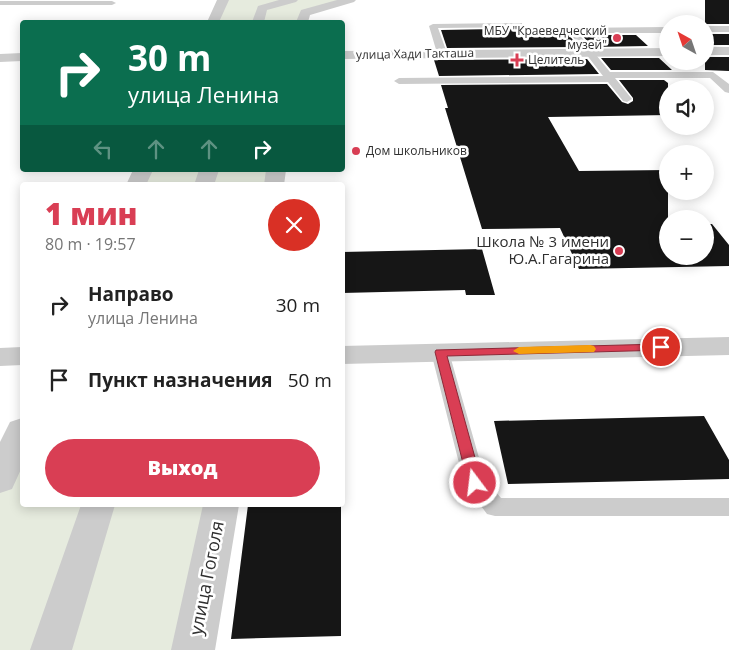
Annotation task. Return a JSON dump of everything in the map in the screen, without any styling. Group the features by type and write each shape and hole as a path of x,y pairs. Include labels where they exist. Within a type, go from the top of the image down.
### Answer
{"street":[{"path":"213,20 223,0"},
{"path":"259,20 262,8 292,0"},
{"path":"303,20 305,13 350,0"},
{"path":"714,51 729,51"},
{"name":"улица Хади Такташа","path":"345,54 659,52"},
{"path":"0,58 20,58"},
{"path":"345,355 729,346"},
{"path":"0,357 20,356"},
{"path":"0,479 20,434"},
{"path":"51,650 97,507"},
{"name":"улица Гоголя","path":"193,650 221,507"}],"lane":[{"path":"0,4 112,3"},
{"path":"442,53 433,26 519,25"},
{"path":"627,98 572,30 659,30"},
{"path":"714,30 729,30"},
{"path":"399,81 712,75 729,90"},
{"path":"440,352 475,483 495,508 729,506"}],"shaded area":[{"path":"223,0 350,0 305,13 303,20 214,20"},
{"path":"142,172 276,172 274,182 137,182"},
{"path":"20,434 20,507 221,507 193,650 0,650 0,479"}],"building":[{"path":"705,0 729,0 729,24 714,24 714,15 705,15"},
{"path":"553,28 556,32 567,32 578,47 447,48 441,30"},
{"path":"714,34 729,34 729,45 714,45"},
{"name":"МБУ \"Краеведческий музей\"","path":"582,35 636,35 648,46 592,47"},
{"path":"714,57 729,57 729,71 705,70 714,70"},
{"path":"601,58 659,58 659,70 611,70"},
{"path":"587,59 599,74 439,76 434,60"},
{"path":"619,80 659,80 659,115 548,117 579,171 659,170 659,200 668,200 668,210 659,210 659,265 714,265 714,226 729,245 729,266 579,269 560,228 482,229 445,108 448,108 441,85 607,84 622,102 628,104 633,101 633,98"},
{"path":"482,249 495,295 466,295 465,290 345,293 345,252"},
{"path":"704,416 729,460 729,479 508,484 494,421"},
{"path":"248,507 341,507 341,636 231,639"}],"slow traffic":[{"path":"519,351 590,349"}],"place":[{"name":"МБУ \"Краеведческий музей\"","path":"617,38"},
{"name":"Целитель","path":"517,60"},
{"name":"Дом школьников","path":"356,151"},
{"name":"Школа № 3 имени Ю.А.Гагарина","path":"619,251"}],"route":[{"path":"475,483 440,352 661,347"}]}
